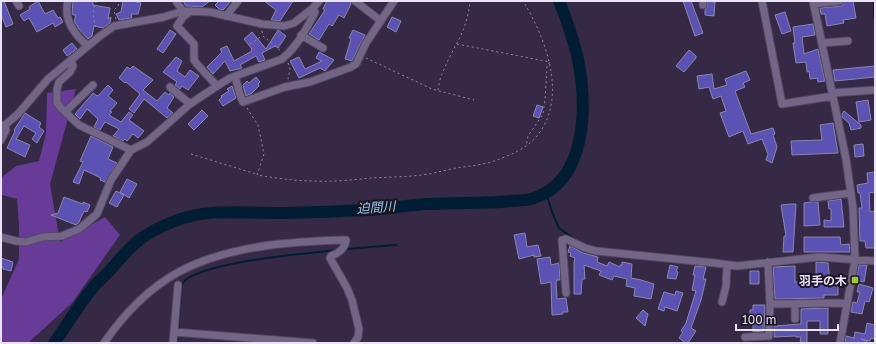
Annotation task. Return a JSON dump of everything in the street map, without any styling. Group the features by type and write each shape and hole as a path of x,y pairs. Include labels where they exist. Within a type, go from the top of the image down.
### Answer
{"street":[{"path":"68,1 67,11 70,26 88,46"},
{"path":"176,1 187,11"},
{"path":"226,16 238,1"},
{"path":"1,140 6,130 3,125 18,114 48,79 114,26 164,17 187,11 210,12 260,23 284,26 294,23 313,8 319,1"},
{"path":"355,1 381,20"},
{"path":"235,76 243,102 286,87 310,82 346,69 356,64 366,43 394,1"},
{"path":"762,1 782,104 833,94 875,90"},
{"path":"840,1 813,2 833,94 853,208 855,260 840,343"},
{"path":"1,237 26,242 42,237 62,236 79,228 96,214 111,180 131,150 147,142 190,104 217,86 235,76 274,62 286,56 315,12 313,8"},
{"path":"187,11 177,26 194,44 194,60 217,86"},
{"path":"301,35 323,48"},
{"path":"822,43 848,41"},
{"path":"71,60 73,66 70,72 59,82 56,89 57,103 79,125 131,150"},
{"path":"65,112 93,86"},
{"path":"170,87 190,104"},
{"path":"813,198 851,194"},
{"path":"566,293 562,240 566,239 585,248 596,251 737,266 819,257 875,261"},
{"path":"104,343 142,299 170,277 191,265 217,255 257,247 322,240 346,240 346,244 341,251 330,258 347,288 354,307 360,334 354,343"},
{"path":"745,337 769,336 770,304 768,262"},
{"path":"722,302 726,286 727,265"},
{"path":"173,343 178,285"},
{"path":"770,304 847,304"},
{"path":"795,318 796,304"},
{"path":"174,332 313,343"}],"path":[{"path":"97,1 93,12 97,33 100,36"},
{"path":"117,25 114,10 120,1"},
{"path":"438,91 442,73 468,19 470,1"},
{"path":"191,154 256,175 313,182 428,174 497,160 526,146 536,137 544,126 552,97 550,62 543,42 523,1"},
{"path":"260,23 263,36 286,56 290,69 286,87"},
{"path":"250,44 263,36"},
{"path":"457,44 550,62"},
{"path":"360,55 432,89 474,100"},
{"path":"526,146 528,136 543,114 547,66 550,62"},
{"path":"243,102 258,125 264,154 256,175"}],"shaded area":[{"path":"76,89 50,184 60,242 105,217 120,235 72,303 28,343 1,343 1,299 19,259 19,225 17,199 2,195 1,178 16,166 39,161 46,133 47,93"}],"building":[{"path":"1,1 4,1 13,24 6,27 1,14"},
{"path":"38,1 45,14 53,10 58,18 60,17 63,22 55,27 53,23 37,32 29,18 24,21 20,15 30,9 29,7"},
{"path":"73,1 93,1 93,5 110,8 108,19 111,17 110,23 103,28 94,26 92,36 88,39 74,21 76,15 73,15 72,13"},
{"path":"123,1 136,1 141,3 138,14 131,14 132,18 119,20 116,14 121,12"},
{"path":"183,1 210,1 202,7 186,6"},
{"path":"219,1 231,1 223,10 219,9 215,5"},
{"path":"264,1 293,1 280,21 271,20 276,10"},
{"path":"327,1 350,1 351,4 344,18 339,15 332,26 329,24 319,40 309,34 325,10 323,9"},
{"path":"683,1 691,1 703,33 695,36"},
{"path":"708,1 715,2 714,16 705,15"},
{"path":"845,1 853,1 856,18 843,20 844,23 827,26 825,14 821,14 820,8 841,6"},
{"path":"785,12 791,31 782,34 775,15"},
{"path":"392,17 401,21 396,32 387,27"},
{"path":"813,24 815,35 802,37 804,54 818,49 825,81 818,82 817,78 810,79 809,71 807,72 806,62 796,63 793,43 795,43 793,27"},
{"path":"170,30 176,34 163,53 157,49"},
{"path":"278,30 286,36 278,48 275,46 262,53 265,60 259,62 256,56 240,65 242,68 230,71 225,61 213,74 207,67 222,52 220,49 227,46 234,61 252,51 244,39 252,32 266,49"},
{"path":"353,30 365,35 352,61 345,59 351,39 349,38"},
{"path":"72,43 77,49 67,56 63,50"},
{"path":"689,50 696,56 696,58 684,72 676,66"},
{"path":"319,52 334,60 325,71 320,68 299,78 290,61 299,57 305,69 322,61 316,58"},
{"path":"176,57 182,61 177,71 185,77 190,70 199,76 188,90 182,86 180,89 175,85 177,82 163,72"},
{"path":"133,66 153,80 143,90 157,101 165,92 169,95 170,93 174,97 167,108 173,113 167,118 144,99 134,113 129,109 140,94 119,78 127,67 130,69"},
{"path":"875,66 875,77 835,81 833,70"},
{"path":"746,71 750,80 743,83 745,87 735,91 751,134 773,128 775,134 773,135 777,147 772,163 766,160 768,154 762,139 748,144 743,131 729,137 720,113 726,111 721,96 713,99 709,87 699,89 697,76 712,74 714,89 727,85 725,79"},
{"path":"256,77 260,82 258,84 259,86 252,93 246,96 243,85 247,81 249,83"},
{"path":"108,85 113,90 108,96 117,103 110,111 112,112 109,115 121,122 129,112 133,115 129,120 144,131 138,138 133,134 127,141 125,139 123,141 113,136 119,129 105,122 100,130 94,127 98,119 87,109 80,119 75,114 93,93 97,96 99,95"},
{"path":"232,86 236,98 223,106 219,100 222,97 221,96 229,91 227,89"},
{"path":"868,100 871,120 859,122 856,102"},
{"path":"537,105 543,107 539,118 533,116"},
{"path":"202,110 208,116 194,130 188,124"},
{"path":"844,111 861,125 861,128 851,130 849,123 842,117"},
{"path":"25,113 41,123 39,127 44,131 37,143 32,139 36,133 24,126 16,139 30,145 25,157 7,148 15,131 14,130"},
{"path":"833,123 838,153 792,155 791,141 822,140 820,125"},
{"path":"91,136 113,147 108,159 117,163 105,182 100,180 101,178 84,170 79,184 73,182 83,162 80,161"},
{"path":"863,144 864,156 855,157 854,145"},
{"path":"875,172 875,192 869,193 870,212 875,211 875,248 866,248 865,241 860,241 859,208 862,208 860,193 858,193 857,185 868,183 867,173"},
{"path":"127,179 137,184 129,198 120,192"},
{"path":"116,191 124,195 117,207 109,203"},
{"path":"64,197 90,205 87,212 84,211 76,225 51,215 58,213"},
{"path":"841,199 844,227 824,227 824,220 831,221 831,209 829,209 828,201"},
{"path":"818,202 820,225 804,226 804,203"},
{"path":"796,204 793,252 783,252 784,236 786,236 781,205"},
{"path":"525,233 527,247 538,245 541,256 534,257 534,255 519,259 514,235"},
{"path":"804,237 840,237 841,245 849,244 850,252 804,252"},
{"path":"570,246 583,253 598,257 597,262 607,266 609,262 620,267 622,262 632,264 631,278 654,284 651,299 634,296 635,288 626,286 627,279 614,276 612,280 599,275 601,271 584,265 585,279 582,279 581,294 574,294 575,258 570,256 571,253 568,252"},
{"path":"550,257 551,265 559,263 560,280 557,280 556,282 557,299 566,298 568,312 563,312 563,314 552,315 551,282 541,284 537,259"},
{"path":"1,258 13,262 11,271 3,269 1,266"},
{"path":"816,262 828,263 830,283 838,283 838,295 824,295 824,298 775,299 773,267 795,266 795,282 816,282"},
{"path":"670,265 678,267 676,271 678,272 676,279 667,278"},
{"path":"859,265 867,265 864,282 856,280"},
{"path":"695,266 706,267 703,279 706,279 701,300 691,328 696,331 688,343 686,343 679,338 683,332 681,331 686,323 696,291 692,290"},
{"path":"750,271 759,271 759,284 750,284"},
{"path":"859,284 873,288 869,302 865,301 862,314 851,312 853,302 857,303 860,292 857,292"},
{"path":"676,291 683,293 677,311 665,307 664,311 658,309 664,292 675,295"},
{"path":"753,305 765,305 764,331 753,332 753,316 750,316 750,310 753,310"},
{"path":"828,308 828,334 820,334 820,321 807,321 807,343 800,343 801,337 796,336 774,337 774,326 801,324 801,309"},
{"path":"643,310 648,314 645,326 636,318"},
{"path":"867,323 875,325 875,339 871,338 870,341 861,339 867,341 867,343 845,343 846,336 854,338 855,332 865,334"}],"waterway":[{"name":"迫間川","path":"54,343 90,291 131,247 142,238 156,230 187,217 200,214 225,212 322,212 428,204 529,200 552,189 565,175 574,158 580,139 583,98 578,59 570,30 559,1"},
{"path":"874,1 875,21"},
{"path":"546,193 559,228 577,241"},
{"path":"346,249 396,245"},
{"path":"178,330 182,284 191,276 230,264 280,256 337,250"},
{"path":"630,251 725,261"},
{"path":"745,262 784,257"},
{"path":"177,343 178,335"}],"place":[{"name":"羽手の木","path":"855,280"}]}
